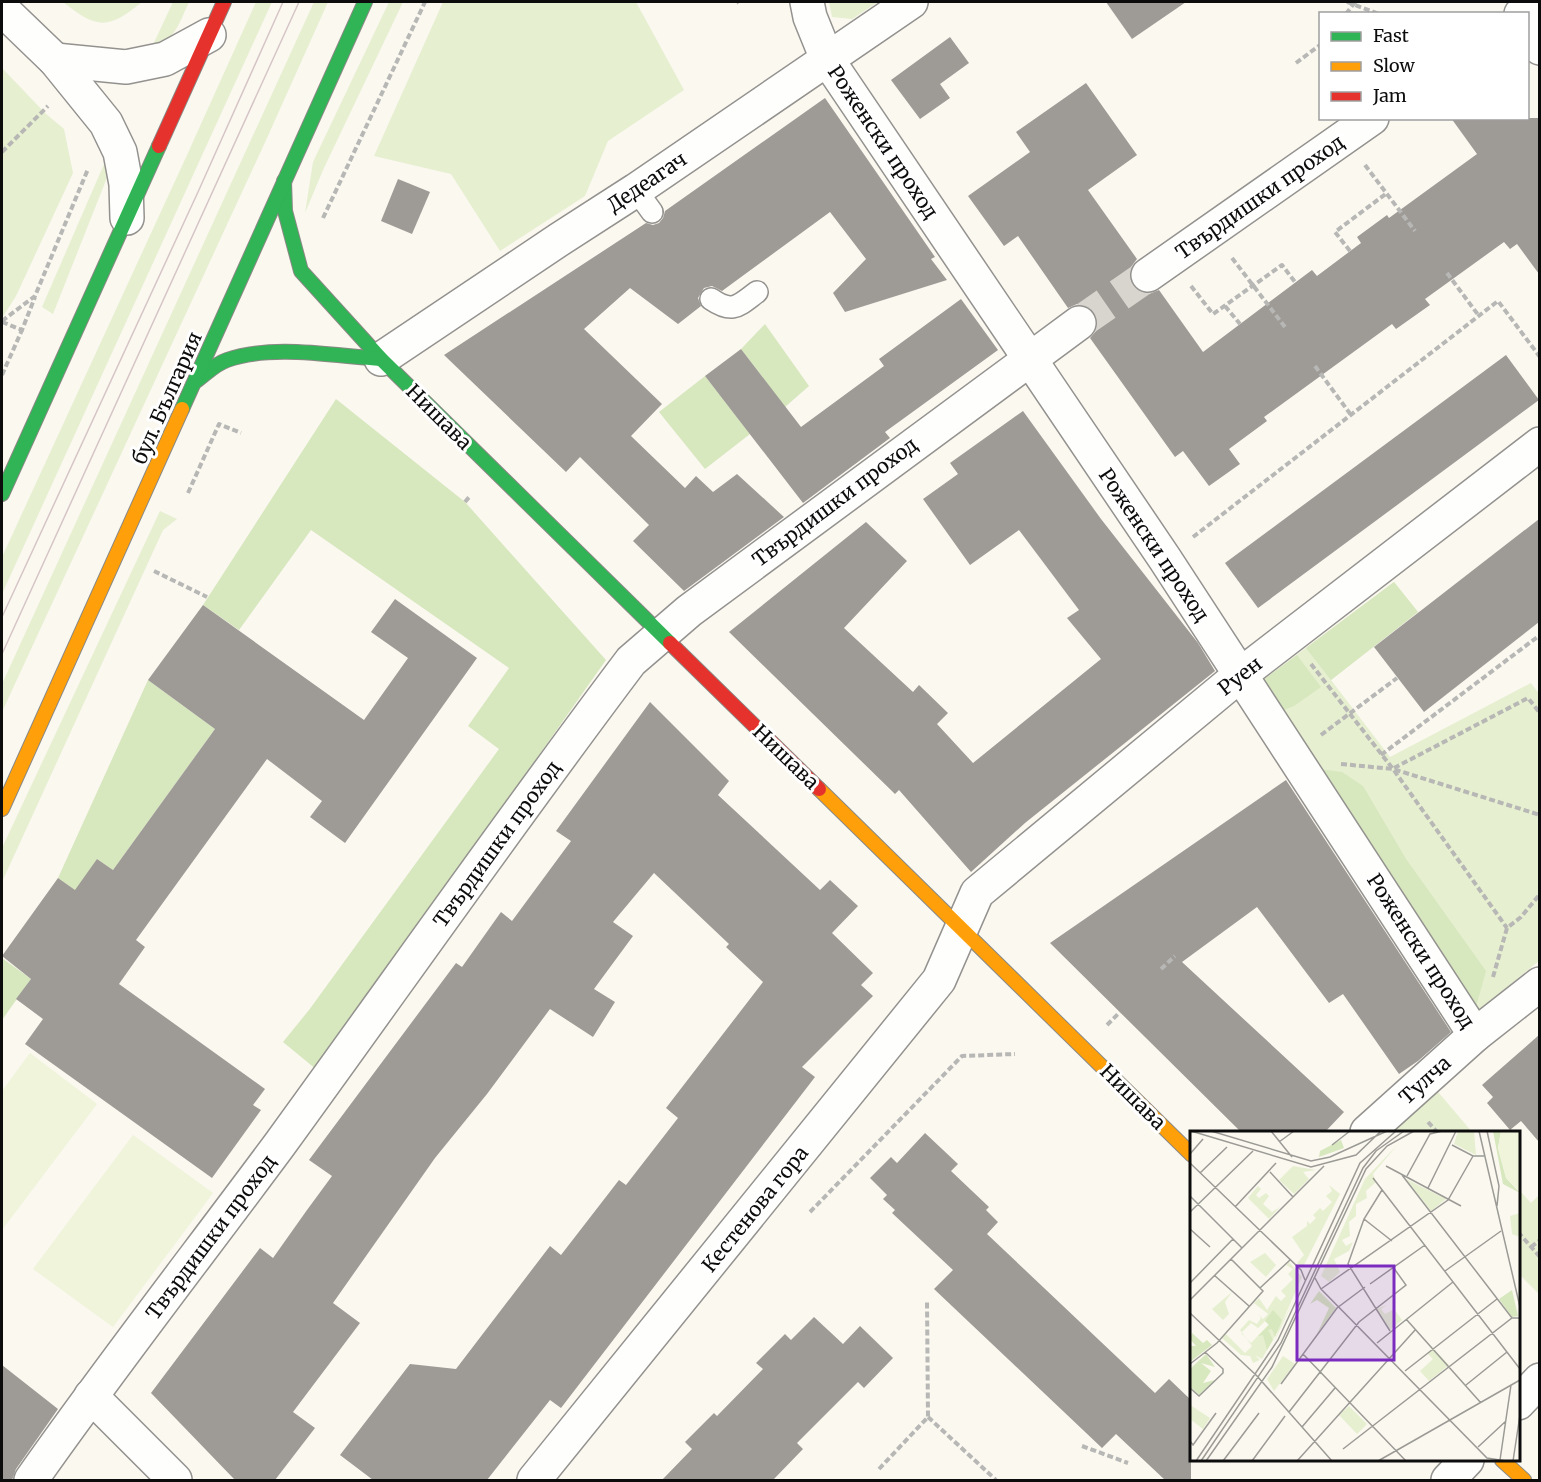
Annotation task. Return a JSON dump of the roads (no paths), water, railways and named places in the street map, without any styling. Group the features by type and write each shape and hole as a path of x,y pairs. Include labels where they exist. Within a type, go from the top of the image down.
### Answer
{"street":[{"path":"2,494 224,2"},
{"name":"бул. България","path":"2,809 365,2"},
{"name":"Роженски проход","path":"807,2 810,17 827,58 1240,675 1475,1035"},
{"name":"Дедеагач","path":"381,359 560,239 644,201 827,58 911,2"},
{"path":"1524,12 1539,2"},
{"path":"2,9 55,60 106,123 120,152 126,184 127,218"},
{"path":"1529,34 1539,48"},
{"path":"55,60 126,67 165,59 209,35"},
{"name":"Твърдишки проход","path":"1148,275 1369,120"},
{"name":"Нишава","path":"284,181 285,211 302,271 381,359 1190,1154"},
{"name":"Твърдишки проход","path":"31,1480 631,661 689,610 1079,323"},
{"path":"196,381 225,360 247,354 270,353 381,359"},
{"name":"Руен","path":"961,929 977,893 1240,675 1539,444"},
{"name":"Кестенова гора","path":"534,1480 939,980 961,929"},
{"name":"Тулча","path":"1368,1131 1475,1035 1539,984"},
{"path":"1520,1401 1539,1380"},
{"path":"91,1396 175,1480"},
{"path":"1448,1480 1466,1461"},
{"path":"1503,1461 1524,1480"}],"lane":[{"path":"711,299 723,307 736,308 757,292"}],"tunnel":[{"path":"1079,323 1148,275"}],"tram line":[{"path":"2,617 283,2"},
{"path":"2,654 299,2"}]}
